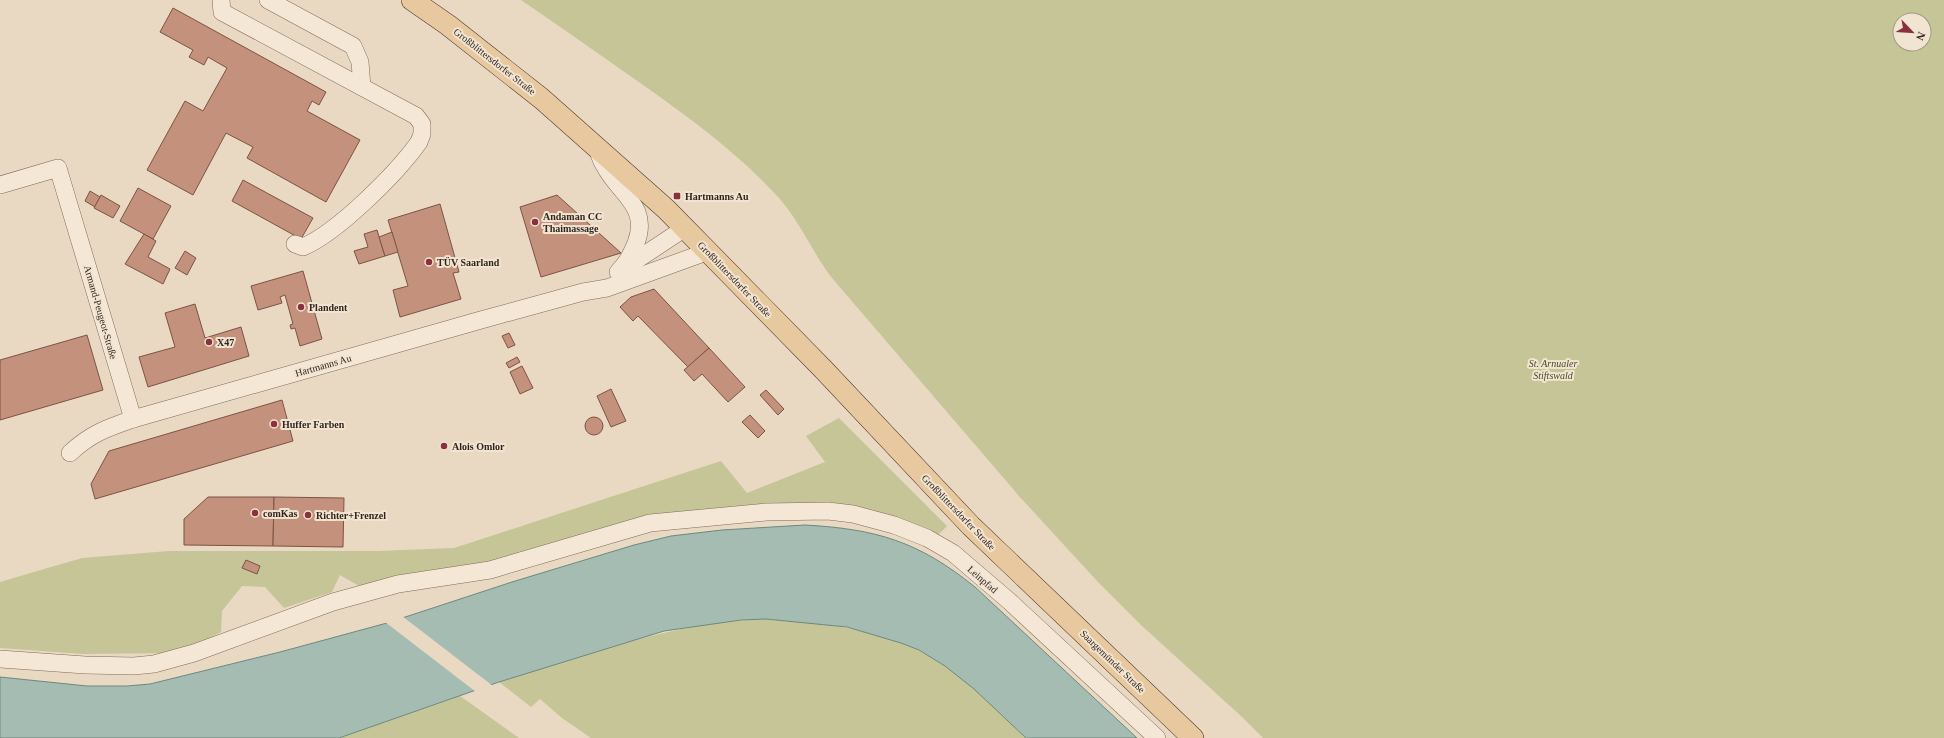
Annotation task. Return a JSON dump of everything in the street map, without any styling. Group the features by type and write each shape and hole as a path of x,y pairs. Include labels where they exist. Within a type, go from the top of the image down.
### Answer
{"main road":[{"name":"Großblittersdorfer Straße","path":"412,0 448,25 537,94 576,127 685,228 823,369 971,526 1032,585"},
{"name":"Saargemünder Straße","path":"1032,585 1193,738"}],"street":[{"path":"222,0 222,12 416,116 422,124 422,134 419,142 382,184 339,223 311,243 303,247 295,244"},
{"path":"268,0 353,46 360,62 362,87"},
{"name":"Hartmanns Au","path":"596,147 604,166 635,207 640,220 639,235 631,255 618,272"},
{"name":"Armand-Peugeot-Straße","path":"0,185 58,168 133,419"},
{"name":"Hartmanns Au","path":"583,292 618,272 685,228"},
{"name":"Hartmanns Au","path":"70,453 80,443 99,431 133,419 481,320 583,292 607,288 709,251"},
{"name":"Leinpfad","path":"0,659 85,665 134,666 154,664 194,653 333,602 398,584 490,570 650,523 766,512 808,510 852,514 894,525 939,544 959,558 1008,600 1157,738"}],"green space":[{"name":"St. Arnualer Stiftswald","path":"521,0 1944,0 1944,738 1263,738 1141,625 1098,582 1019,496 832,278 786,206 762,180 728,149 655,93"},
{"path":"839,418 947,526 938,535 927,530 746,508 520,557 359,586 340,575 332,592 284,608 265,587 242,586 222,611 221,632 202,642 170,653 83,654 0,648 0,582 82,558 169,551 378,551 454,548 721,461 747,493 825,462 806,436"},
{"path":"766,619 830,625 872,633 912,647 944,665 969,684 1026,738 591,738 562,718 540,699 531,707 499,682 598,651 664,633 731,621"},
{"path":"460,696 519,738 339,738"}],"shaded area":[{"path":"805,525 854,530 875,534 915,548 934,558 975,587 1137,738 1026,738 974,689 945,666 919,650 847,627 766,619 741,620 664,631 499,682 339,738 0,738 0,677 87,686 127,686 150,684 280,652 387,623 512,582 634,545 671,536 722,530"}],"pier":[{"path":"402,616 493,686 476,692 385,622"}],"building":[{"path":"173,8 326,92 319,105 312,101 307,111 360,140 326,202 247,158 253,147 226,133 193,195 147,170 185,101 203,111 227,68 208,57 204,65 189,57 193,50 160,32"},
{"path":"243,180 313,218 301,239 232,201"},
{"path":"138,188 171,206 153,239 120,221"},
{"path":"90,191 100,197 95,207 85,201"},
{"path":"101,195 120,206 113,218 94,208"},
{"path":"557,195 621,253 541,277 520,207"},
{"name":"TÜV Saarland","path":"440,204 459,272 453,273 461,299 400,317 393,290 408,286 388,220"},
{"path":"377,230 385,256 359,264 354,251 368,247 364,234"},
{"path":"392,232 398,252 385,256 379,237"},
{"path":"144,234 156,241 148,257 170,269 163,284 125,264"},
{"path":"185,251 196,258 187,275 175,268"},
{"name":"Plandent","path":"303,271 322,339 300,346 295,328 291,329 290,325 293,324 285,295 280,297 282,303 258,310 251,286"},
{"path":"654,289 709,348 688,367 638,316 633,321 620,307 631,297"},
{"name":"X47","path":"195,304 205,338 241,327 249,356 148,387 139,357 175,347 165,313"},
{"path":"509,333 515,345 508,348 502,336"},
{"path":"87,335 103,390 0,420 0,360"},
{"path":"709,348 745,387 728,402 702,374 694,381 684,370"},
{"path":"517,357 520,362 509,368 506,363"},
{"path":"522,366 533,388 520,394 510,372"},
{"path":"611,389 626,421 611,427 597,396"},
{"path":"766,390 784,409 778,415 760,395"},
{"path":"282,400 293,441 95,499 91,484 109,451"},
{"path":"750,415 765,431 758,438 742,422"},
{"path":"594,417 600,420 603,426 600,432 594,435 588,432 585,426 588,420"},
{"path":"208,497 274,497 273,546 184,545 184,519"},
{"path":"274,497 344,498 343,547 273,546"},
{"path":"246,560 260,566 257,574 242,568"}],"place":[{"name":"Hartmanns Au","path":"677,196"},
{"name":"Andaman CC Thaimassage","path":"535,222"},
{"name":"TÜV Saarland","path":"429,262"},
{"name":"Plandent","path":"301,307"},
{"name":"X47","path":"209,342"},
{"name":"Huffer Farben","path":"274,424"},
{"name":"Alois Omlor","path":"444,446"},
{"name":"comKas","path":"255,513"},
{"name":"Richter+Frenzel","path":"308,515"}]}
